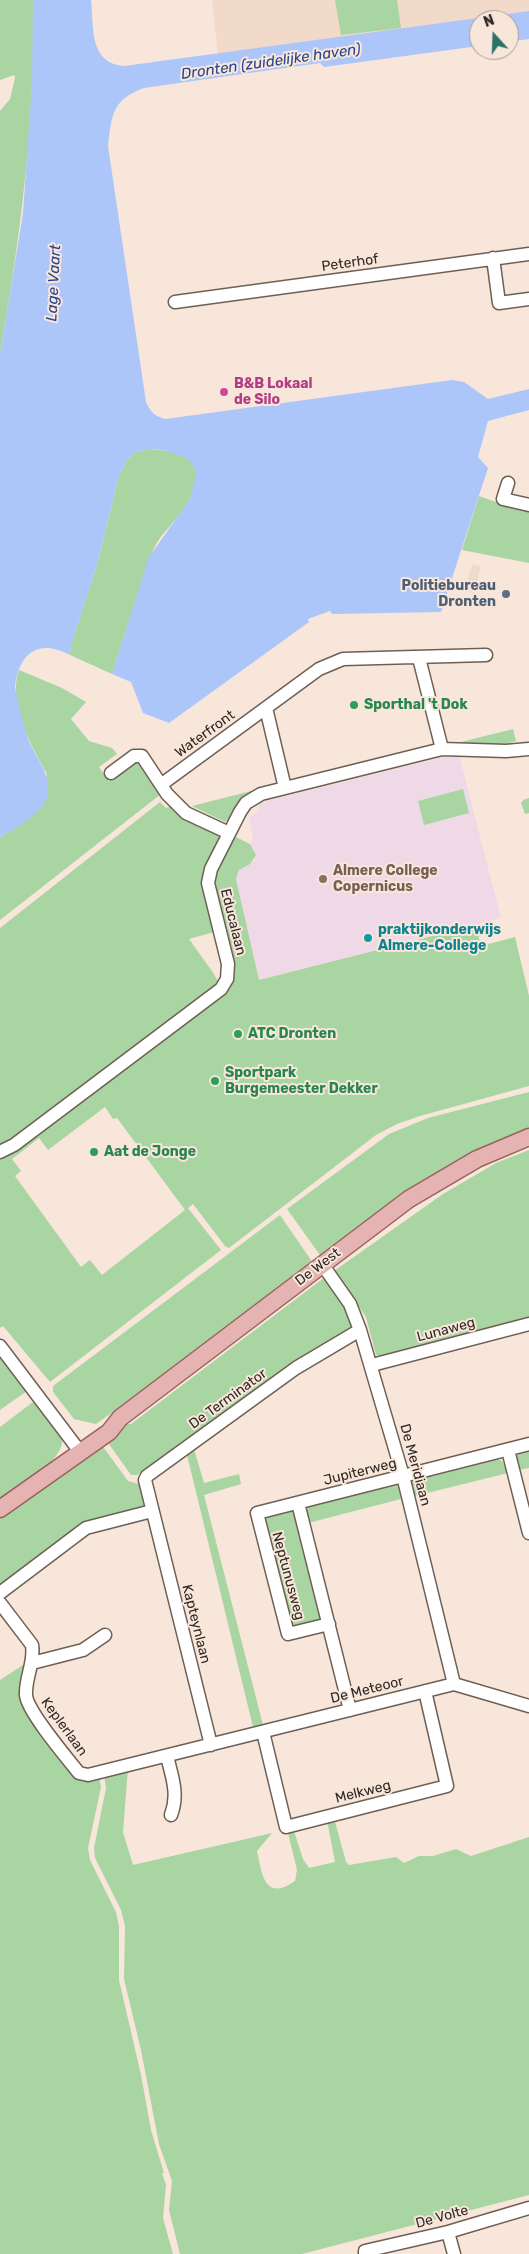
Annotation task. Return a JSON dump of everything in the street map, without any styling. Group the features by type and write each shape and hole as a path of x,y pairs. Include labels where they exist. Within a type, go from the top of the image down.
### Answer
{"main road":[{"name":"De West","path":"0,1509 78,1450 109,1432 120,1418 322,1264 430,1185 477,1158 529,1137"}],"street":[{"name":"Peterhof","path":"174,302 529,254"},
{"path":"493,258 499,303 529,299"},
{"path":"508,483 502,499 529,505"},
{"name":"Waterfront","path":"162,784 319,669 332,663 343,659 486,655"},
{"path":"419,658 442,749"},
{"path":"266,708 285,788"},
{"name":"Educalaan","path":"0,1152 14,1145 221,989 227,979 228,964 208,883 211,869 246,803 261,794 442,749 506,751 529,748"},
{"name":"Educalaan","path":"506,751 529,757"},
{"path":"111,773 138,754 142,756 167,794 186,813 229,833"},
{"name":"De Meridiaan","path":"322,1264 350,1304 372,1365 404,1476 454,1684"},
{"name":"Lunaweg","path":"372,1365 529,1324"},
{"name":"De Terminator","path":"152,1511 145,1486 147,1476 296,1368 360,1330"},
{"path":"0,1346 78,1450"},
{"name":"Jupiterweg","path":"256,1513 529,1444"},
{"path":"508,1450 529,1533"},
{"name":"Neptunusweg","path":"298,1503 350,1710"},
{"path":"0,1593 86,1528 152,1511"},
{"name":"Kapteynlaan","path":"152,1511 211,1745"},
{"name":"Neptunusweg","path":"256,1513 288,1634 329,1624"},
{"name":"Keplerlaan","path":"0,1603 32,1644 32,1663 26,1696 30,1708 79,1773 88,1775 211,1745"},
{"path":"32,1663 83,1650 106,1635"},
{"name":"De Meteoor","path":"211,1745 454,1684 529,1706"},
{"name":"Melkweg","path":"263,1732 286,1827 448,1786 425,1691"},
{"path":"167,1756 176,1790 176,1802 171,1815"},
{"name":"De Volte","path":"365,2254 365,2251 448,2232 529,2208"},
{"path":"448,2232 454,2254"}],"shaded area":[{"path":"212,0 529,0 529,19 519,19 519,10 469,10 469,22 219,64"},
{"path":"472,564 481,566 474,593 465,591"},
{"path":"452,755 459,755 501,918 259,980 236,879 239,870 255,860 254,850 250,844 253,839 249,819 260,809 258,803"}],"green space":[{"path":"0,0 33,0 33,45 32,89 25,178 14,267 0,355 0,111 10,99 15,78 14,75 0,80"},
{"path":"335,0 397,0 401,28 341,35"},
{"path":"149,449 183,455 192,463 196,479 190,499 154,548 112,674 70,655 71,645 97,565 118,479 127,460 136,452"},
{"path":"479,496 510,507 529,510 529,563 462,550"},
{"path":"19,670 62,688 86,702 71,719 89,741 112,748 117,754 99,767 109,781 137,762 161,794 0,920 0,838 39,810 47,774 22,724 18,710 16,683"},
{"path":"513,729 516,741 498,746 453,744"},
{"path":"259,789 225,822 192,806"},
{"path":"463,789 469,813 424,825 418,801"},
{"path":"529,798 529,813 525,814 521,803"},
{"name":"Sportpark Burgemeester Dekker","path":"160,802 166,808 172,806 224,832 206,866 214,932 189,939 214,974 223,992 226,989 213,878 229,840 236,837 250,844 256,855 250,864 239,870 236,879 259,980 476,925 481,946 515,937 529,996 529,1086 420,1116 397,1124 376,1135 229,1248 225,1246 193,1204 188,1208 221,1250 50,1382 3,1326 0,1328 0,928","holes":["105,1107 113,1119 117,1118 185,1210 102,1275 90,1260 81,1267 15,1176 21,1171 12,1159 39,1138 48,1150"]},
{"path":"529,1092 529,1132 320,1255 287,1209 389,1134 428,1118"},
{"path":"529,1150 529,1318 384,1356 376,1355 366,1317 334,1271 443,1194 496,1163"},
{"path":"280,1215 313,1263 158,1380 96,1424 74,1419 53,1392 53,1386"},
{"path":"325,1277 342,1300 354,1325 315,1349 146,1472 144,1470 137,1475 131,1475 106,1440 124,1424 131,1424"},
{"path":"0,1357 27,1391 0,1410"},
{"path":"33,1402 61,1433 61,1446 56,1456 38,1475 0,1504 0,1427"},
{"path":"101,1444 128,1481 142,1485 146,1508 83,1524 0,1587 0,1516"},
{"path":"529,1448 529,1468 518,1470 516,1457 519,1451"},
{"path":"194,1449 204,1483 239,1474 241,1484 204,1495 263,1725 253,1727 187,1455"},
{"path":"493,1457 502,1461 508,1473 411,1497 406,1478"},
{"path":"396,1480 401,1499 308,1523 302,1503"},
{"path":"292,1506 321,1619 289,1627 261,1513"},
{"path":"26,1663 22,1691 79,1779 99,1775 101,1787 88,1848 90,1860 116,1912 119,1926 119,1980 141,2075 151,2130 164,2173 162,2173 166,2185 163,2218 173,2254 0,2254 0,1680"},
{"path":"128,1768 123,1832 133,1865 272,1833 257,1851 263,1877 271,1887 277,1889 295,1881 297,1870 287,1829 293,1828 303,1859 309,1868 335,1862 327,1820 334,1818 346,1862 349,1865 396,1857 404,1863 419,1856 433,1856 456,1849 471,1856 529,1837 529,2195 302,2254 180,2254 169,2210 172,2181 159,2144 141,2050 124,1979 125,1926 121,1910 95,1858 94,1848 106,1788 104,1774"}],"water":[{"path":"33,0 91,0 94,32 99,51 104,58 124,66 469,19 469,47 324,67 320,63 144,88 125,98 119,104 112,118 108,146 146,402 151,411 165,419 452,380 464,382 488,399 529,389 529,410 488,421 478,457 488,468 441,612 332,614 330,611 308,619 309,622 169,723 143,713 131,682 112,674 149,557 190,499 195,479 195,468 187,458 163,450 149,449 136,452 127,460 118,479 97,565 71,645 70,655 48,648 32,652 26,657 17,675 15,687 23,724 44,771 48,789 41,808 0,838 0,355 23,213 32,84"},
{"path":"529,11 529,39 519,40 519,12"}],"place":[{"name":"B&B Lokaal de Silo","path":"224,392"},
{"name":"Politiebureau Dronten","path":"506,594"},
{"name":"Sporthal 't Dok","path":"354,705"},
{"name":"Almere College Copernicus","path":"323,879"},
{"name":"praktijkonderwijs Almere-College","path":"368,938"},
{"name":"ATC Dronten","path":"238,1034"},
{"name":"Sportpark Burgemeester Dekker","path":"215,1081"},
{"name":"Aat de Jonge","path":"94,1152"}],"water label":[{"name":"Dronten (zuidelijke haven)","path":"271,62"},
{"name":"Lage Vaart","path":"54,283"}]}
